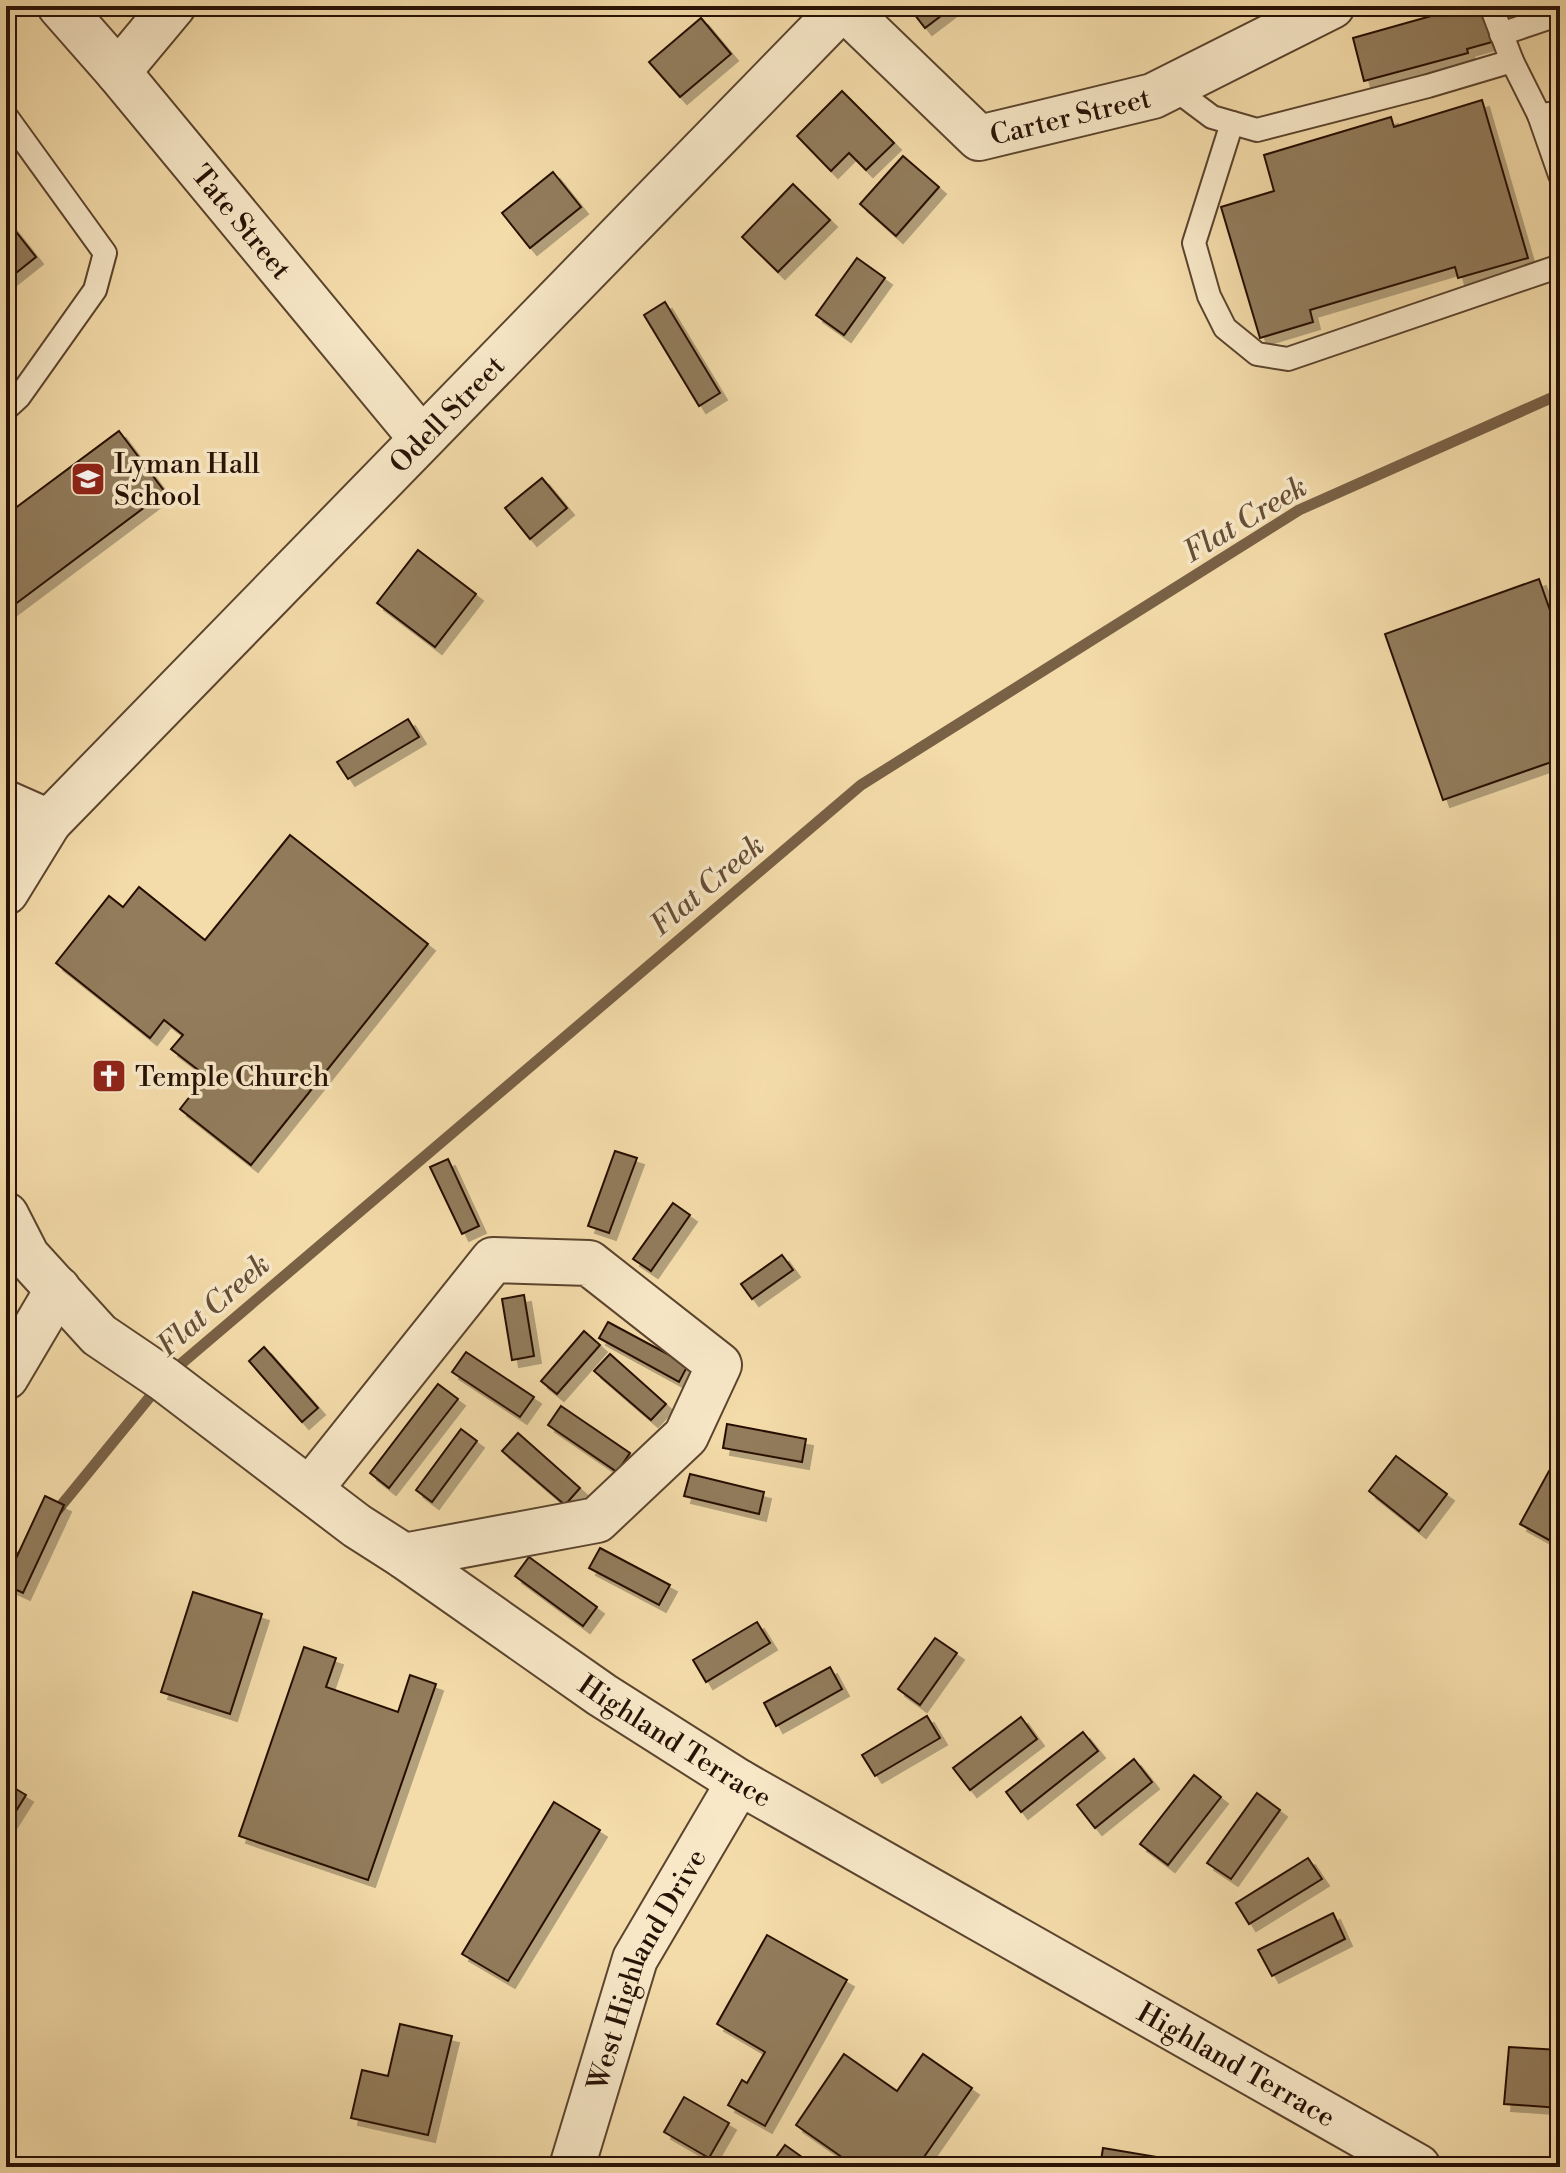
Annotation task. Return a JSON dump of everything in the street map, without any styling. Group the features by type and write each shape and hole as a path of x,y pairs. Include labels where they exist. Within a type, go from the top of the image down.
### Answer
{"street":[{"name":"Tate Street","path":"60,6 421,438"},
{"path":"118,72 173,6"},
{"name":"Carter Street","path":"843,6 979,138 1153,96 1332,6"},
{"name":"Odell Street","path":"49,822 843,6"},
{"path":"6,803 49,822 6,892"},
{"name":"Highland Terrace","path":"6,1215 27,1256 99,1335 164,1379 357,1526 602,1695 739,1782 1418,2167"},
{"path":"310,1489 493,1260 589,1263 719,1365 686,1436 597,1520 404,1556"},
{"path":"6,1377 58,1289"},
{"name":"West Highland Drive","path":"572,2167 635,1959 739,1782"}],"lane":[{"path":"1491,6 1512,61 1549,114 1560,175"},
{"path":"1501,34 1560,14"},
{"path":"1172,87 1212,117 1257,130 1512,61"},
{"path":"6,116 105,253 95,290 19,397 6,409"},
{"path":"1232,123 1194,243 1209,296 1225,328 1257,354 1288,359 1560,266"}],"building":[{"path":"908,6 954,6 925,28"},
{"path":"1482,6 1492,42 1467,49 1468,53 1364,81 1353,38 1456,9 1457,12"},
{"path":"701,18 731,54 680,97 649,62"},
{"path":"842,91 894,143 866,170 849,153 831,171 797,136"},
{"path":"1482,100 1528,258 1458,278 1455,267 1310,310 1313,322 1260,338 1221,207 1274,191 1264,155 1391,117 1394,127"},
{"path":"903,156 939,187 896,236 860,204"},
{"path":"553,172 581,207 530,248 502,213"},
{"path":"793,184 830,220 778,272 742,237"},
{"path":"6,219 36,257 6,281"},
{"path":"857,258 885,278 844,335 816,315"},
{"path":"665,302 720,393 699,406 644,315"},
{"path":"119,431 165,492 6,611 6,515"},
{"path":"542,478 567,508 530,539 505,508"},
{"path":"418,550 476,594 435,647 377,603"},
{"path":"1539,579 1560,639 1560,759 1443,800 1385,634"},
{"path":"408,719 419,737 348,779 337,762"},
{"path":"290,835 428,944 251,1165 180,1109 206,1076 171,1049 183,1035 164,1020 150,1038 56,963 109,896 123,907 139,887 205,940"},
{"path":"615,1151 637,1158 609,1233 588,1226"},
{"path":"448,1159 479,1226 462,1234 430,1167"},
{"path":"673,1203 690,1215 651,1271 633,1259"},
{"path":"782,1255 793,1270 752,1299 741,1284"},
{"path":"524,1295 534,1356 512,1360 502,1299"},
{"path":"608,1322 688,1365 679,1382 599,1338"},
{"path":"584,1331 600,1345 557,1394 541,1381"},
{"path":"264,1347 318,1408 302,1422 249,1361"},
{"path":"466,1352 534,1397 520,1417 452,1372"},
{"path":"610,1354 666,1404 651,1420 594,1371"},
{"path":"438,1384 458,1399 389,1488 370,1473"},
{"path":"561,1406 630,1453 617,1472 548,1425"},
{"path":"727,1424 806,1439 802,1462 723,1448"},
{"path":"461,1429 477,1441 432,1502 416,1490"},
{"path":"518,1433 580,1488 565,1505 502,1451"},
{"path":"1396,1456 1447,1494 1419,1531 1369,1491"},
{"path":"1549,1471 1560,1477 1560,1546 1520,1524"},
{"path":"690,1474 764,1492 759,1514 684,1496"},
{"path":"45,1496 64,1505 23,1593 6,1585 6,1580"},
{"path":"600,1548 670,1585 659,1605 589,1568"},
{"path":"529,1557 597,1607 583,1626 515,1576"},
{"path":"193,1592 262,1614 230,1714 161,1692"},
{"path":"757,1622 770,1643 706,1682 693,1660"},
{"path":"935,1638 957,1653 920,1705 898,1689"},
{"path":"304,1647 336,1658 326,1687 398,1712 410,1675 436,1684 368,1880 239,1836"},
{"path":"830,1667 842,1689 776,1726 764,1703"},
{"path":"927,1716 940,1738 875,1776 862,1755"},
{"path":"1021,1717 1037,1739 970,1790 953,1768"},
{"path":"1083,1732 1098,1751 1021,1812 1006,1792"},
{"path":"1134,1759 1152,1782 1095,1828 1077,1805"},
{"path":"1194,1775 1221,1797 1168,1865 1140,1844"},
{"path":"6,1783 26,1795 6,1827"},
{"path":"1257,1793 1280,1810 1231,1879 1207,1863"},
{"path":"554,1802 600,1830 508,1981 462,1954"},
{"path":"1308,1858 1322,1879 1249,1924 1236,1903"},
{"path":"1333,1913 1345,1939 1272,1976 1258,1950"},
{"path":"767,1935 847,1980 765,2126 728,2105 742,2080 747,2083 765,2052 717,2024"},
{"path":"400,2024 452,2036 428,2135 351,2118 362,2070 388,2076"},
{"path":"1509,2047 1560,2050 1560,2108 1504,2104"},
{"path":"844,2054 897,2091 923,2054 972,2088 917,2167 856,2167 796,2125"},
{"path":"684,2097 729,2123 709,2158 664,2132"},
{"path":"785,2145 816,2167 769,2167"},
{"path":"1103,2148 1187,2162 1187,2167 1100,2167"}],"waterway":[{"name":"Flat Creek","path":"169,1374 861,785 1299,510 1560,394"},
{"name":"Flat Creek","path":"55,1513 158,1387"},
{"name":"Flat Creek","path":"6,1574 22,1555"}],"place":[{"name":"Lyman Hall School","path":"88,479"},
{"name":"Temple Church","path":"109,1076"}]}
